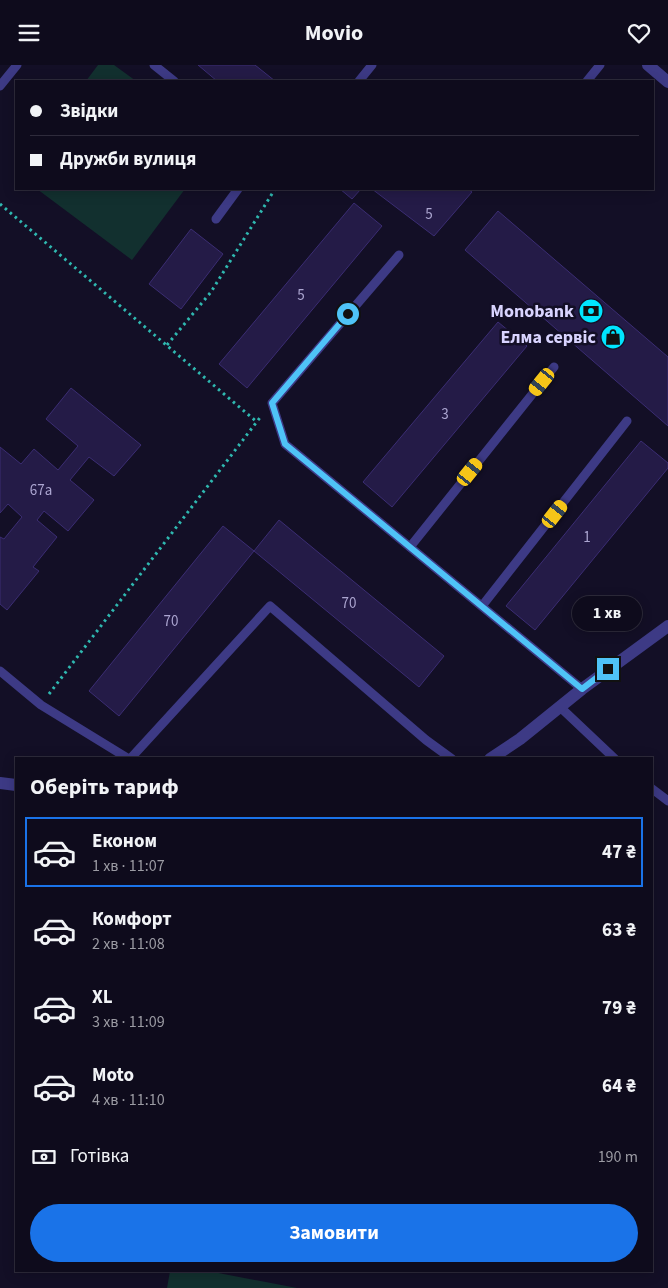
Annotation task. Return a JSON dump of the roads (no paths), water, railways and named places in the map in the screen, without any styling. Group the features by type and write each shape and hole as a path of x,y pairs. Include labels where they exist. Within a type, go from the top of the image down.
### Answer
{"street":[{"path":"648,65 668,82"},
{"path":"493,757 520,739 582,689 668,626"},
{"path":"0,783 15,785"}],"lane":[{"path":"0,86 17,65"},
{"path":"154,65 173,80"},
{"path":"360,80 372,65"},
{"path":"588,80 600,65"},
{"path":"216,219 237,190"},
{"path":"399,255 272,403 285,444 582,689"},
{"path":"410,547 554,367"},
{"path":"482,606 627,421"},
{"path":"132,757 270,606 426,740 449,757"},
{"path":"0,671 41,705 127,757"},
{"path":"560,707 613,757"},
{"path":"653,790 668,801"}],"place":[{"name":"Monobank","path":"591,311"},
{"name":"Елма сервіс","path":"613,337"}]}
